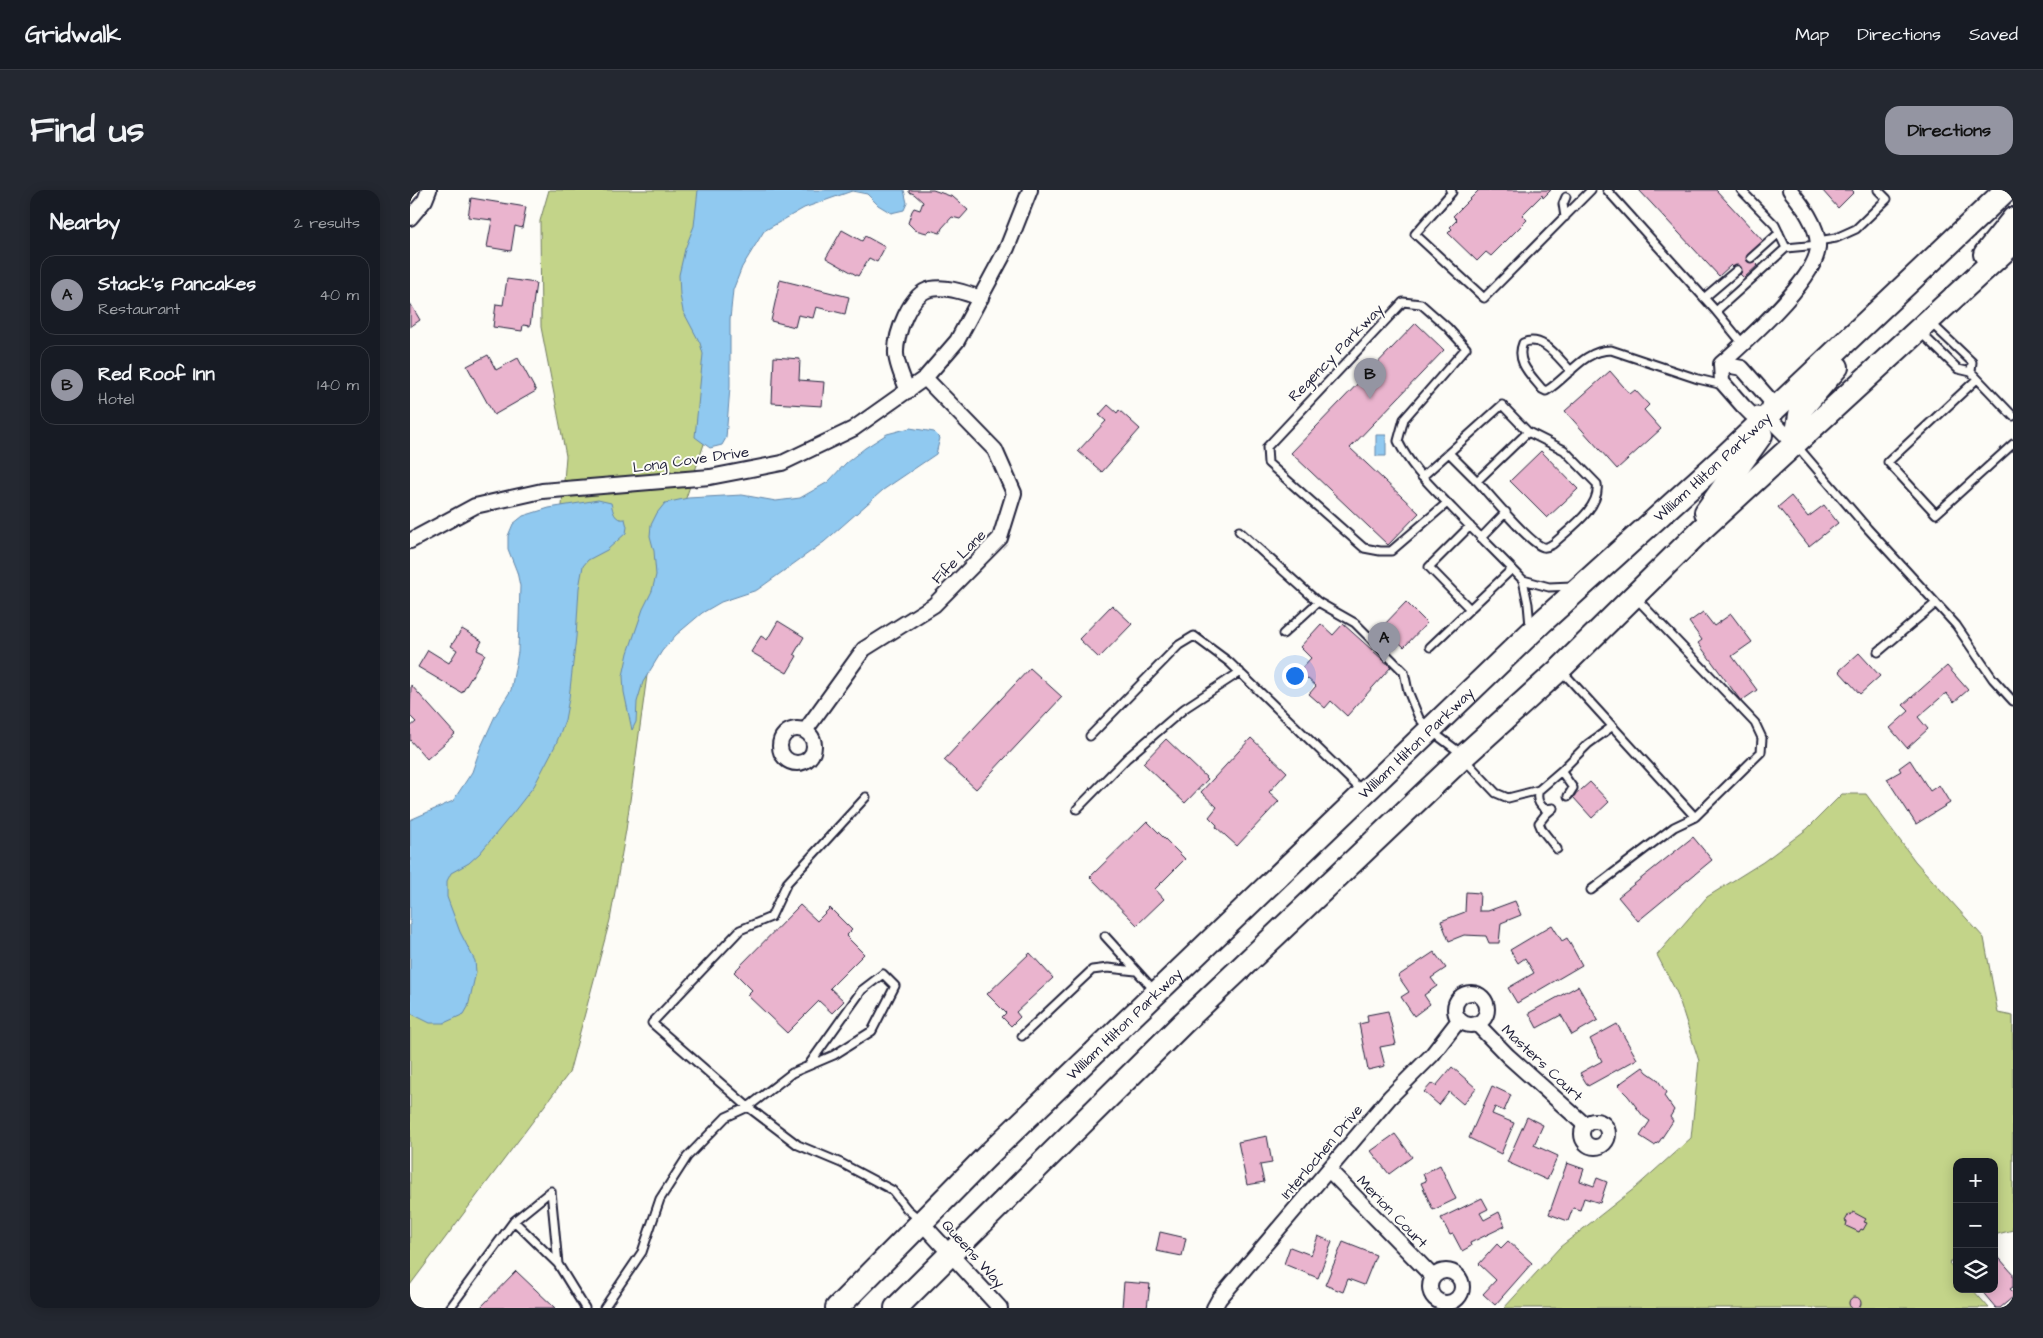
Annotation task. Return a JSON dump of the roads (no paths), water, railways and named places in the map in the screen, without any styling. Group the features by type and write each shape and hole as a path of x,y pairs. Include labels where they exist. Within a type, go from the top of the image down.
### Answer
{"highway":[{"name":"William Hilton Parkway","path":"837,1308 990,1153 1529,634 1721,460 2006,190"},
{"path":"1929,320 2013,219"},
{"path":"896,1308 1183,1023 1464,756 1560,669 1702,529 2013,243"},
{"path":"1795,444 1801,409 1918,273"},
{"path":"1670,562 1760,439 1767,416"}],"street":[{"path":"410,218 429,190"},
{"name":"Long Cove Drive","path":"410,541 475,506 542,491 710,477 782,463 853,429 926,378 957,340 1007,248 1030,190"},
{"path":"1721,364 1743,344 1804,280 1814,263 1818,243 1817,234 1812,222 1790,190"},
{"path":"908,391 896,353 906,312 919,296 929,289 940,288 981,298"},
{"path":"1721,364 1742,368 1762,389 1771,401 1767,416"},
{"path":"1721,364 1722,382 1751,414 1767,416 1795,444"},
{"name":"Fife Lane","path":"805,731 864,648 934,606 1000,538 1014,493 995,450 926,378"},
{"path":"1465,994 1478,994 1483,997 1487,1009 1486,1015 1477,1024 1470,1025 1459,1020 1456,1014 1456,1002 1465,994"},
{"name":"Interlochen Drive","path":"1214,1308 1219,1299 1390,1097 1432,1055 1459,1020"},
{"name":"Masters Court","path":"1477,1024 1508,1056 1585,1125"},
{"name":"Merion Court","path":"1329,1170 1433,1277"},
{"name":"Queens Way","path":"922,1223 952,1253 1000,1308"}],"lane":[{"path":"1450,190 1452,192 1414,234 1484,298 1591,190"},
{"path":"1607,190 1716,311 1743,344"},
{"path":"1741,190 1775,225 1786,248"},
{"path":"1716,311 1786,248 1818,243 1836,238 1856,229 1887,199 1878,190"},
{"path":"1565,216 1564,204 1566,197"},
{"path":"1751,258 1780,233"},
{"path":"1704,298 1736,270"},
{"name":"Regency Parkway","path":"1447,502 1391,551 1364,548 1268,463 1267,447 1404,302 1421,304 1466,348 1404,419 1398,441 1406,459 1422,477 1447,502 1481,538 1523,580"},
{"path":"1929,320 1958,369 1972,372 2013,416"},
{"path":"1929,320 1972,362 1972,372"},
{"path":"1571,371 1539,341 1531,339 1523,343 1520,350 1521,362 1542,389 1546,391 1571,371 1593,353 1602,350 1611,350 1698,379 1726,386"},
{"path":"1978,379 1888,462 1936,514 2013,444"},
{"path":"1422,477 1502,405 1528,432 1564,450 1574,459 1597,484 1597,499 1588,511 1553,544 1546,548 1540,546 1529,537 1449,453"},
{"path":"1477,481 1528,432"},
{"path":"1795,444 1868,529 1956,625 1994,679 2013,701"},
{"path":"1481,538 1506,512"},
{"path":"1470,526 1429,567 1470,609"},
{"path":"1239,531 1318,602 1355,623 1404,672 1408,691 1419,718 1430,730 1464,756 1496,793 1508,798 1539,790 1588,744 1613,726"},
{"path":"1430,647 1512,569"},
{"path":"1529,634 1530,614 1523,580 1550,587 1583,585"},
{"path":"1591,890 1674,827 1695,817 1761,752 1762,738 1755,723 1635,597"},
{"path":"1283,634 1318,602"},
{"path":"1878,652 1936,603"},
{"path":"1090,736 1179,645 1194,636 1240,672 1356,785 1367,790"},
{"path":"1560,669 1695,817"},
{"path":"1077,809 1127,758 1185,708 1240,672"},
{"path":"1561,771 1573,788 1568,796"},
{"path":"1539,790 1537,796 1540,805 1545,809 1553,808 1539,823 1542,830 1557,849"},
{"path":"866,797 787,882 771,917 740,930 652,1023 748,1107 798,1145 841,1163 892,1190 907,1209 922,1223"},
{"path":"1105,936 1156,992"},
{"path":"1022,1036 1092,970 1108,968 1136,970"},
{"path":"604,1308 642,1252 660,1198 687,1157 726,1116 748,1107 792,1073 834,1055 872,1031 895,986 883,974 862,990 808,1066"},
{"path":"450,1308 514,1222 551,1191 558,1264"},
{"path":"514,1222 558,1264 584,1308"}],"water":[{"path":"698,190 904,190 907,203 904,210 891,213 878,205 867,194 852,191 804,208 764,231 742,267 733,290 730,319 730,387 726,438 722,445 710,448 695,437 703,354 700,343 683,311 679,275 685,249 694,226"},
{"path":"910,428 934,432 940,438 936,454 883,490 824,542 757,590 721,602 702,613 676,635 662,651 643,682 637,702 636,722 632,730 624,692 623,676 628,653 643,609 652,591 656,575 654,551 650,536 651,525 665,503 688,498 742,495 776,501 800,498 828,482 846,463 887,434"},
{"path":"1376,435 1386,435 1386,456 1376,456"},
{"path":"598,500 611,503 616,517 625,519 626,533 607,550 588,560 583,566 579,588 569,698 565,720 556,744 534,786 513,813 480,853 469,863 451,873 447,881 447,897 460,932 475,961 476,972 468,1007 464,1014 444,1023 430,1023 410,1013 410,820 453,801 472,772 495,716 511,690 518,652 520,586 508,549 508,536 513,524 523,516 549,508"}],"place":[{"name":"Red Roof Inn","path":"1370,399"},
{"name":"Stack’s Pancakes","path":"1384,663"}]}
